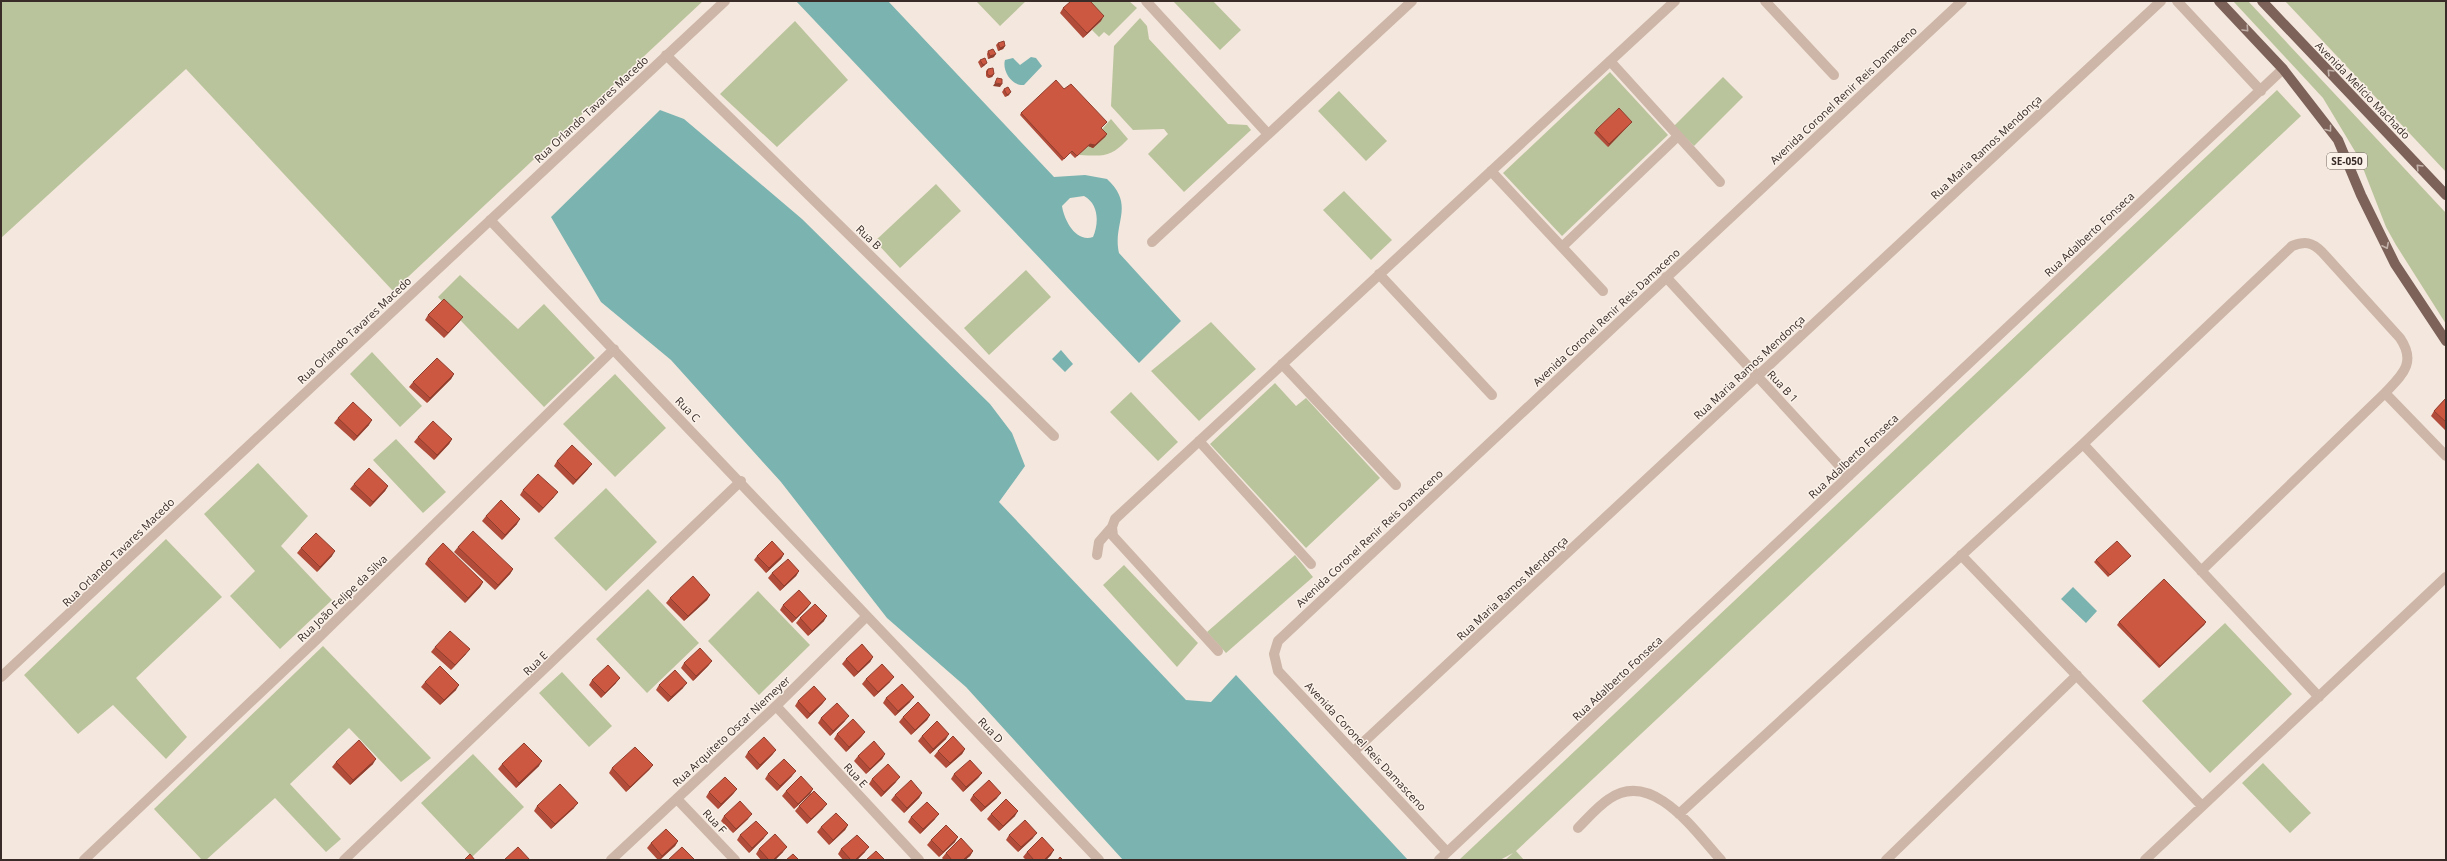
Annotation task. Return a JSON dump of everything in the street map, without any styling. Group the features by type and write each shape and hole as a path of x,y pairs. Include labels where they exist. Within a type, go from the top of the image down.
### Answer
{"main road":[{"name":"SE-050","path":"2219,1 2283,69 2338,140 2361,195 2395,264 2446,341"},
{"name":"Avenida Melício Machado","path":"2262,1 2446,195"}],"street":[{"name":"Rua Orlando Tavares Macedo","path":"1,677 725,1"},
{"path":"1152,242 1412,1"},
{"path":"1097,555 1099,542 1112,527 1115,519 1675,1"},
{"path":"1765,1 1834,75"},
{"name":"Avenida Coronel Renir Reis Damaceno","path":"1274,654 1278,641 1283,635 1962,1"},
{"name":"Rua Maria Ramos Mendonça","path":"1354,751 2161,1"},
{"path":"2177,1 2260,91"},
{"path":"1149,2 1268,134"},
{"name":"Rua B","path":"666,55 1054,436"},
{"path":"1610,61 1720,182"},
{"name":"Rua Adalberto Fonseca","path":"1439,860 2283,69"},
{"path":"1562,247 1678,136"},
{"path":"1491,171 1603,291"},
{"name":"Rua C","path":"490,220 741,481 866,617"},
{"path":"1679,814 2083,444 2292,246 2300,243 2308,243 2318,248 2406,346 2408,360 2406,367 2385,393 2201,571"},
{"path":"1379,274 1492,395"},
{"name":"Rua B 1","path":"1666,276 1849,476"},
{"name":"Rua João Felipe da Silva","path":"84,860 316,641 614,349"},
{"path":"1282,364 1396,485"},
{"path":"2385,393 2446,456"},
{"path":"1199,441 1311,564"},
{"path":"2083,444 2319,697"},
{"name":"Rua E","path":"344,860 741,481"},
{"path":"1112,527 1113,536 1218,651"},
{"path":"1961,555 2202,806"},
{"path":"2144,860 2446,577"},
{"name":"Rua Arquiteto Oscar Niemeyer","path":"611,860 776,706 866,617"},
{"name":"Rua D","path":"866,617 1099,860"},
{"name":"Avenida Coronel Reis Damasceno","path":"1274,654 1278,671 1448,852"},
{"path":"1886,860 2077,675"},
{"name":"Rua E","path":"776,706 919,860"},
{"path":"1578,828 1610,798 1634,792 1658,797 1679,814 1721,860"},
{"name":"Rua F","path":"677,799 735,860"}],"green space":[{"path":"1,1 703,1 393,291 186,69 1,238"},
{"path":"976,1 1026,1 1000,26"},
{"path":"1082,1 1129,1 1137,8 1109,36 1104,32 1099,37 1092,30 1101,21"},
{"path":"1173,1 1213,1 1241,30 1220,50"},
{"path":"2233,1 2248,1 2446,213 2446,324 2386,227 2359,158 2323,98"},
{"path":"2285,1 2446,1 2446,172"},
{"path":"1140,18 1147,26 1149,39 1228,124 1247,125 1251,130 1184,192 1148,154 1168,134 1164,129 1133,130 1111,106 1114,46"},
{"path":"795,21 848,80 777,147 720,94"},
{"path":"1610,72 1668,135 1562,236 1503,173"},
{"path":"1723,77 1743,97 1694,146 1674,126"},
{"path":"2277,90 2301,116 1516,851 1524,860 1505,860 1513,853 1500,860 1459,860"},
{"path":"1339,91 1387,141 1366,161 1318,111"},
{"path":"1111,119 1128,139 1111,153 1095,156 1079,155"},
{"path":"936,184 961,211 900,268 875,241"},
{"path":"1344,191 1392,240 1371,260 1323,210"},
{"path":"1026,270 1051,297 989,355 964,328"},
{"path":"460,275 518,329 544,304 595,358 544,407 438,297"},
{"path":"1211,322 1256,369 1199,421 1151,371"},
{"path":"372,352 422,406 400,427 350,374"},
{"path":"615,374 666,428 615,477 563,424"},
{"path":"1275,383 1296,406 1306,398 1380,478 1306,548 1210,444"},
{"path":"1131,392 1178,442 1158,461 1110,412"},
{"path":"396,439 446,492 423,513 373,460"},
{"path":"258,463 308,516 281,546 332,600 280,649 230,596 255,571 204,514"},
{"path":"606,488 657,542 606,591 554,538"},
{"path":"166,539 222,597 136,678 187,737 166,759 113,705 78,734 24,675"},
{"path":"1295,555 1313,577 1226,653 1207,632"},
{"path":"1124,565 1198,643 1177,667 1103,585"},
{"path":"648,589 699,643 647,693 596,639"},
{"path":"758,591 810,645 759,695 708,641"},
{"path":"2225,623 2292,694 2210,773 2142,701"},
{"path":"323,646 431,758 401,782 349,728 290,784 341,839 326,852 275,798 206,860 202,860 154,809"},
{"path":"562,672 612,726 589,747 539,693"},
{"path":"473,754 524,807 472,857 421,803"},
{"path":"2263,763 2311,813 2290,833 2242,783"}],"water":[{"path":"796,1 888,1 1054,177 1085,175 1107,179 1116,189 1122,206 1118,233 1119,253 1181,321 1139,363","holes":["1084,196 1089,199 1095,209 1097,220 1093,237 1087,238 1076,234 1068,224 1062,206 1070,198"]},
{"path":"1031,57 1036,58 1042,66 1024,85 1015,83 1006,73 1004,64 1005,60 1013,58 1020,65"},
{"path":"660,110 684,119 802,219 990,404 1012,433 1025,466 999,502 1186,700 1211,702 1236,675 1408,860 1123,860 966,687 887,618 781,482 671,360 601,302 551,217"},
{"path":"1061,350 1073,364 1065,372 1052,359"},
{"path":"2073,587 2097,611 2086,623 2061,599"}],"building":[{"path":"1071,1 1090,1 1104,16 1087,33 1063,8"},
{"path":"1004,41 1005,46 1000,48 998,43"},
{"path":"993,49 996,54 990,56 988,51"},
{"path":"985,58 987,63 983,65 980,60"},
{"path":"993,68 994,74 990,76 987,74 988,69"},
{"path":"997,78 1002,79 1002,84 995,83"},
{"path":"1056,80 1064,89 1071,84 1107,122 1101,128 1107,134 1095,145 1090,144 1077,156 1072,151 1064,159 1021,113"},
{"path":"1008,87 1011,92 1007,95 1004,89"},
{"path":"1619,108 1632,122 1609,144 1596,130"},
{"path":"444,299 463,317 448,333 428,315"},
{"path":"437,358 454,374 430,398 413,382"},
{"path":"2446,398 2446,422 2434,411"},
{"path":"353,402 372,420 357,436 338,418"},
{"path":"433,421 452,439 437,455 418,437"},
{"path":"572,445 592,464 576,480 557,461"},
{"path":"369,468 388,486 373,502 354,484"},
{"path":"538,474 558,492 543,508 523,490"},
{"path":"501,500 520,519 505,535 486,516"},
{"path":"473,531 513,569 498,585 458,547"},
{"path":"316,533 335,551 320,567 301,548"},
{"path":"772,541 784,554 769,568 757,556"},
{"path":"2117,541 2131,556 2110,575 2096,560"},
{"path":"443,543 483,582 468,598 428,559"},
{"path":"788,559 799,571 784,586 772,573"},
{"path":"693,576 710,595 688,616 670,598"},
{"path":"2164,579 2206,622 2160,666 2119,622"},
{"path":"799,590 811,603 796,618 783,605"},
{"path":"815,604 827,616 812,631 800,618"},
{"path":"450,631 470,649 455,665 435,647"},
{"path":"862,644 873,657 858,672 846,659"},
{"path":"700,648 712,661 696,676 684,663"},
{"path":"882,664 894,677 878,692 866,679"},
{"path":"608,665 620,678 605,693 592,680"},
{"path":"440,666 459,685 444,700 425,682"},
{"path":"675,670 687,683 671,697 659,685"},
{"path":"902,684 914,697 898,711 886,698"},
{"path":"814,686 826,699 810,714 798,701"},
{"path":"918,702 930,715 915,730 903,717"},
{"path":"837,703 849,716 833,731 821,718"},
{"path":"853,719 865,732 849,747 837,734"},
{"path":"937,721 949,734 933,749 922,736"},
{"path":"953,736 965,749 950,763 938,751"},
{"path":"764,737 776,750 760,765 748,752"},
{"path":"359,740 376,759 353,780 336,762"},
{"path":"874,741 885,754 870,769 858,756"},
{"path":"524,743 542,761 519,783 502,764"},
{"path":"635,747 653,765 630,787 612,768"},
{"path":"784,759 796,771 780,786 768,774"},
{"path":"970,760 982,773 966,787 954,774"},
{"path":"888,764 900,777 884,792 872,779"},
{"path":"801,776 813,789 798,804 786,791"},
{"path":"725,777 737,789 721,804 709,792"},
{"path":"911,780 922,793 907,808 895,795"},
{"path":"989,780 1001,793 985,807 973,795"},
{"path":"560,784 578,803 555,824 537,806"},
{"path":"814,791 827,804 811,819 799,806"},
{"path":"1006,799 1018,811 1003,826 991,814"},
{"path":"740,801 752,814 736,829 724,816"},
{"path":"927,802 939,814 923,829 911,817"},
{"path":"836,813 848,825 833,840 821,827"},
{"path":"1025,820 1037,833 1021,847 1009,835"},
{"path":"756,821 768,833 752,848 740,835"},
{"path":"946,825 958,837 943,852 931,840"},
{"path":"666,829 678,841 662,856 651,843"},
{"path":"775,834 787,847 773,860 769,860 759,849"},
{"path":"857,835 869,847 855,860 851,860 841,849"},
{"path":"1042,837 1054,850 1044,860 1034,860 1027,852"},
{"path":"961,838 973,851 963,860 952,860 946,853"},
{"path":"518,847 530,860 504,860"},
{"path":"682,847 694,859 693,860 668,860"},
{"path":"876,851 885,860 866,860"},
{"path":"470,854 475,860 464,860"},
{"path":"793,854 799,860 786,860"}]}
